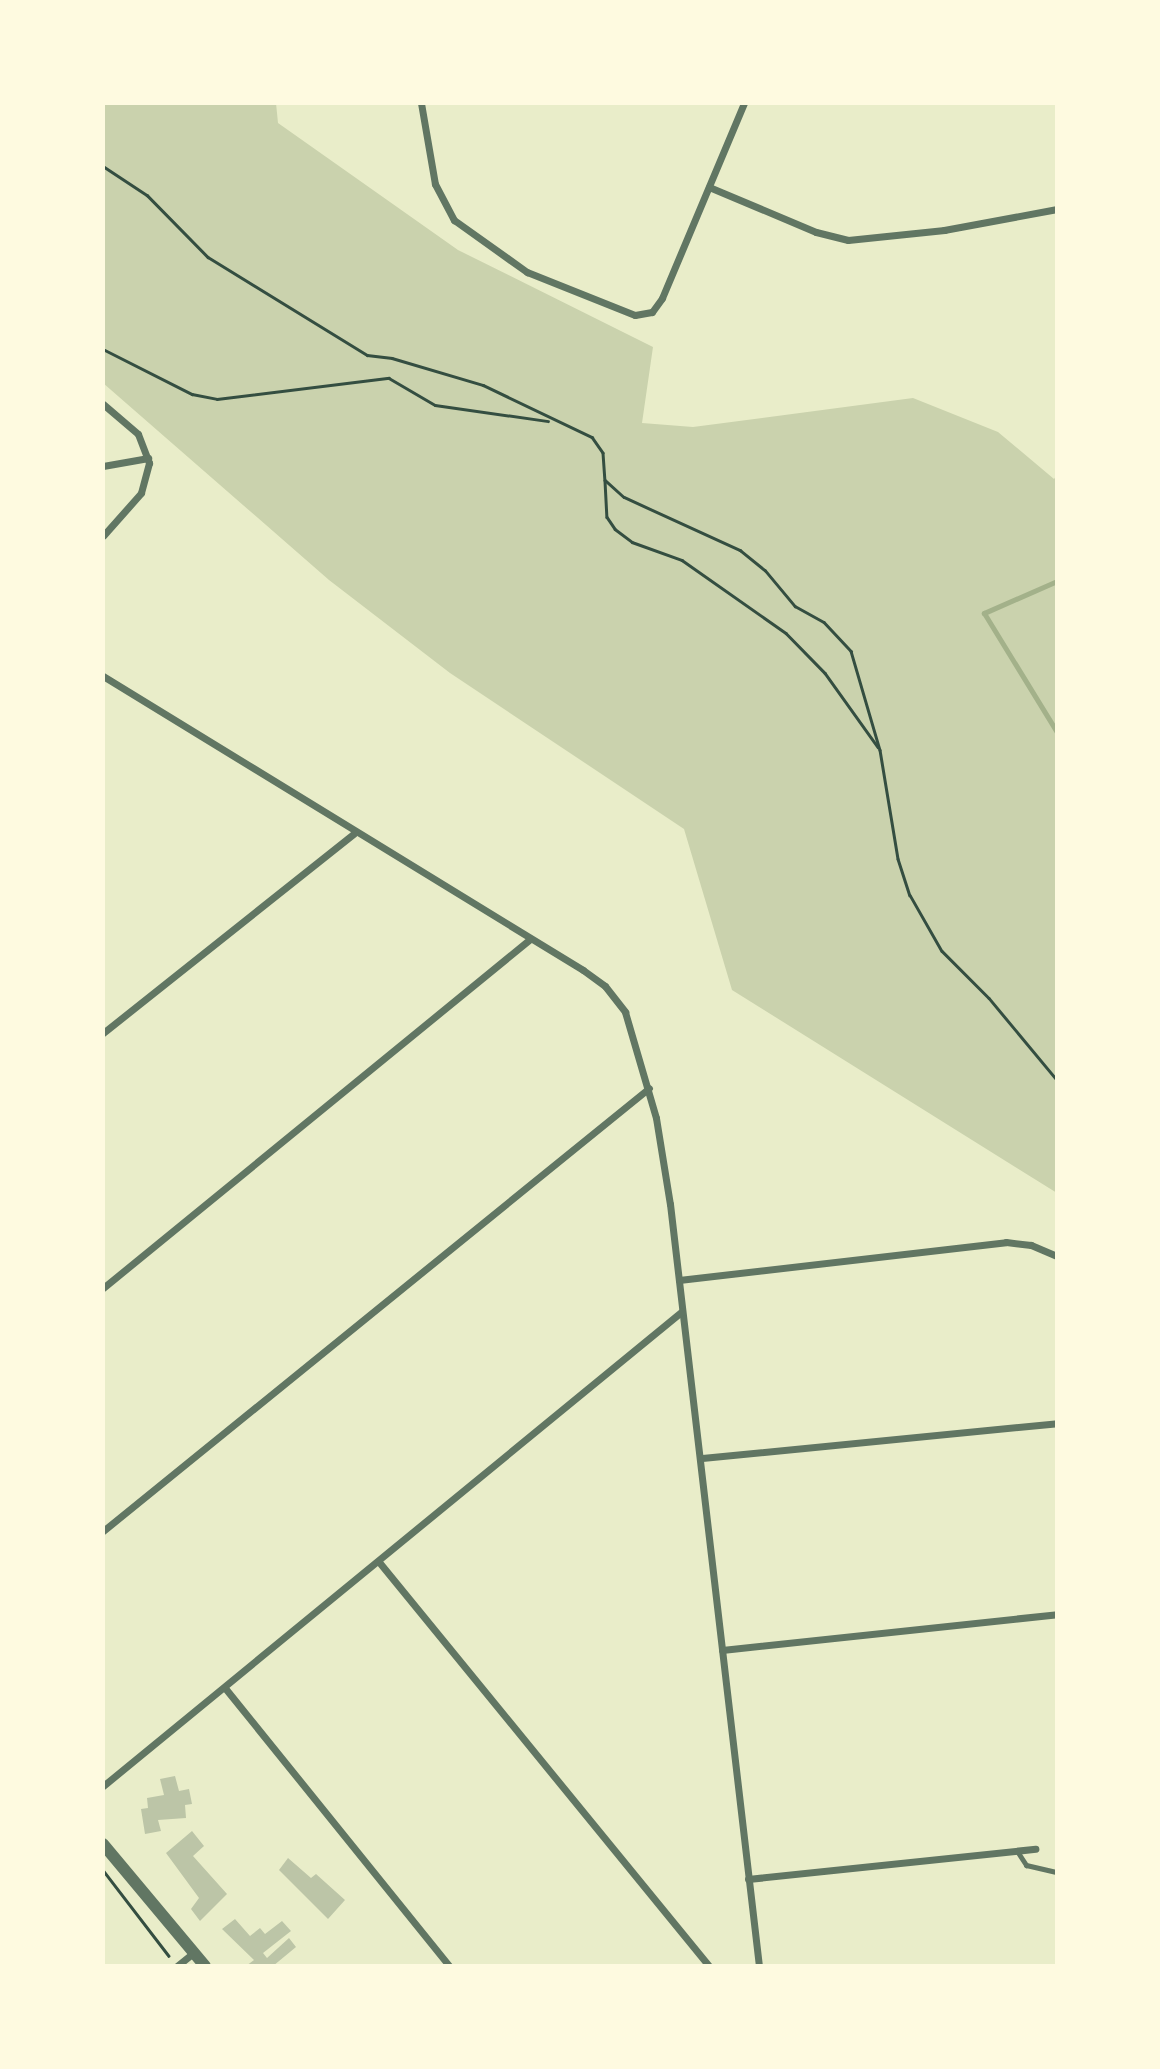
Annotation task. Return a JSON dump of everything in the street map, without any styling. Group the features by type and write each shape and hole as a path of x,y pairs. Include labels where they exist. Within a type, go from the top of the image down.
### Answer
{"street":[{"path":"421,103 435,184 454,220 527,272 635,315 657,307 744,103"},
{"path":"709,187 816,232 848,240 944,230 1057,209"},
{"path":"103,404 138,434 148,458 141,493 103,536"},
{"path":"103,466 148,458"},
{"path":"103,676 354,833 583,970 615,997 633,1028 663,1153 681,1312 702,1458 758,1966"},
{"path":"103,1033 354,833"},
{"path":"103,1288 529,940"},
{"path":"103,1531 649,1088"},
{"path":"679,1280 1006,1242 1031,1245 1057,1256"},
{"path":"103,1786 681,1312"},
{"path":"702,1458 1057,1423"},
{"path":"379,1562 709,1966"},
{"path":"722,1650 1057,1614"},
{"path":"225,1688 449,1966"},
{"path":"103,1844 205,1966"},
{"path":"748,1879 1035,1849"},
{"path":"176,1966 194,1952"}],"lane":[{"path":"1017,1851 1026,1865 1057,1872"}],"path":[{"path":"103,166 147,195 208,257 367,355 392,358 482,386 552,421 592,437 603,453 605,509 615,529 632,542 682,560 786,633 825,673 880,750"},
{"path":"103,349 192,394 217,398 389,378 435,405 552,421"},
{"path":"605,480 624,497 740,550 765,570 795,606 824,622 852,651 880,750 898,859 910,895 942,951 989,998 1057,1080"},
{"path":"103,1870 176,1966"}],"green space":[{"path":"103,103 276,103 278,123 458,250 653,347 642,423 693,427 913,398 998,432 1054,479 1057,475 1057,1193 732,990 684,829 450,673 329,580 103,383"}],"building":[{"path":"175,1776 179,1791 189,1789 192,1804 185,1805 186,1818 158,1820 161,1831 145,1834 141,1809 148,1808 147,1798 164,1795 160,1779"},
{"path":"192,1831 204,1846 193,1856 227,1894 200,1921 191,1909 199,1898 166,1853"},
{"path":"288,1858 311,1878 316,1874 345,1900 328,1919 279,1870"},
{"path":"235,1919 250,1936 260,1928 265,1934 282,1921 291,1931 263,1953 267,1958 289,1938 296,1947 273,1966 246,1966 254,1960 222,1929"}],"waterway":[{"path":"1057,581 984,613 1057,732"}]}
